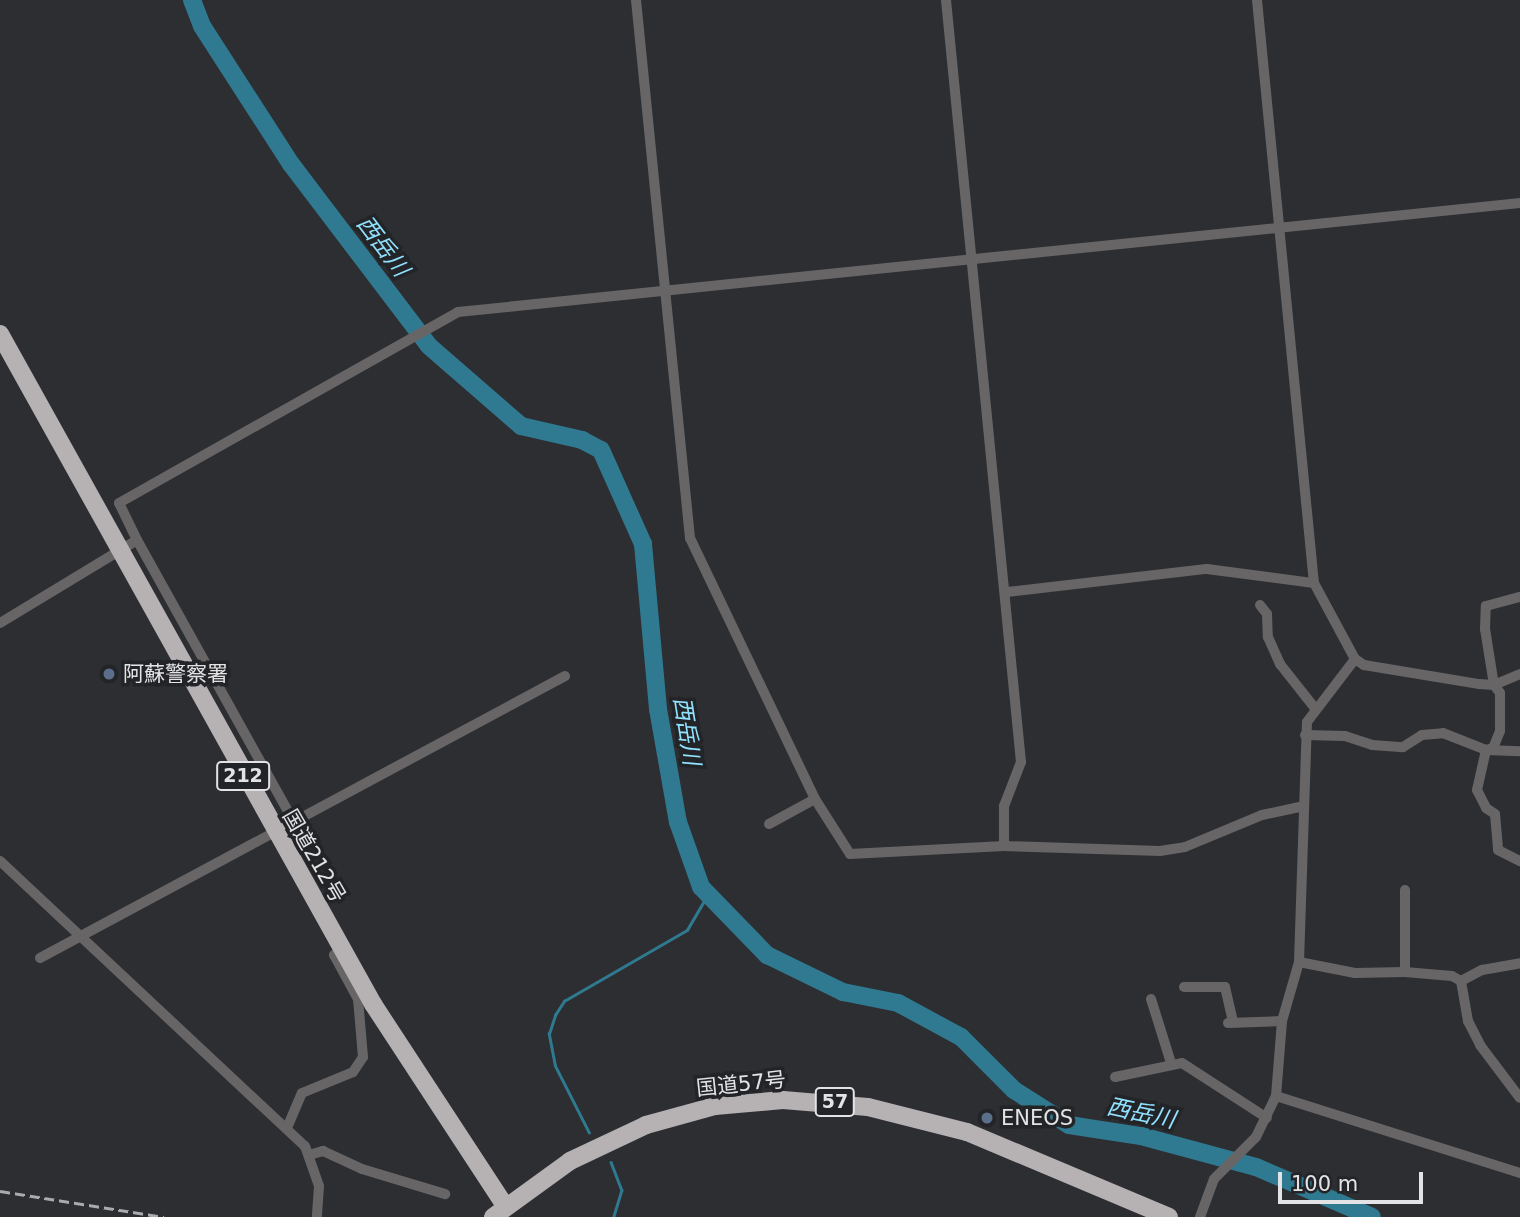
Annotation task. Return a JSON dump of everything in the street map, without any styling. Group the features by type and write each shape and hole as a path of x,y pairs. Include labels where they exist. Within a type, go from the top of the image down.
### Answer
{"highway":[{"name":"国道212号","path":"0,334 274,833 499,1212"},
{"name":"国道57号","path":"499,1212 570,1161 646,1125 715,1106 783,1100 868,1107 967,1132 1169,1217"}],"street":[{"path":"636,0 690,538 815,799 850,854 1004,846 1160,851 1185,847 1262,815 1304,806"},
{"path":"947,0 1007,592 1021,762 1004,806 1004,846"},
{"path":"1257,0 1314,583 1355,659 1364,666 1404,674 1494,685 1520,674"},
{"path":"294,822 119,503 395,350 429,326 457,312 1520,202"},
{"path":"0,623 137,540"},
{"path":"1007,592 1207,569 1314,583"},
{"path":"1486,750 1493,748 1502,718 1500,693 1494,685 1485,629 1486,606 1520,597"},
{"path":"1260,605 1268,614 1268,637 1280,664 1314,707"},
{"path":"1200,1217 1208,1190 1249,1146 1268,1118 1276,1096 1282,1021 1299,962 1305,735 1314,707 1355,659"},
{"path":"40,958 565,676"},
{"path":"1305,735 1345,736 1372,745 1403,747 1422,735 1443,733 1486,750 1520,751"},
{"path":"1486,750 1478,780 1480,799 1496,814 1497,850 1520,861"},
{"path":"769,824 815,799"},
{"path":"0,861 287,1128 309,1154 318,1186 317,1217"},
{"path":"1405,890 1405,972"},
{"path":"287,1128 302,1093 353,1072 363,1058 358,999 334,955 341,949"},
{"path":"1299,962 1355,973 1405,972 1461,981 1482,970 1520,963"},
{"path":"1461,981 1468,1021 1480,1045 1520,1098"},
{"path":"1184,987 1225,988 1230,1022 1282,1021"},
{"path":"1151,999 1171,1063"},
{"path":"1115,1077 1171,1063 1182,1063 1268,1118"},
{"path":"1276,1096 1520,1173"},
{"path":"309,1154 323,1151 362,1169 445,1194"}],"waterway":[{"name":"西岳川","path":"192,0 202,26 291,164 429,346 521,426 582,440 601,450 643,544 658,709 678,822 701,887 767,955 843,992 898,1003 961,1037 1014,1090 1069,1125 1141,1136 1256,1167 1372,1217"},
{"path":"589,1133 555,1066 549,1034 555,1015 564,1001 687,930 708,894"},
{"path":"611,1162 622,1190 614,1217"}],"railway":[{"path":"0,1191 164,1217"}],"place":[{"name":"阿蘇警察署","path":"109,674"},
{"name":"ENEOS","path":"987,1118"}]}
